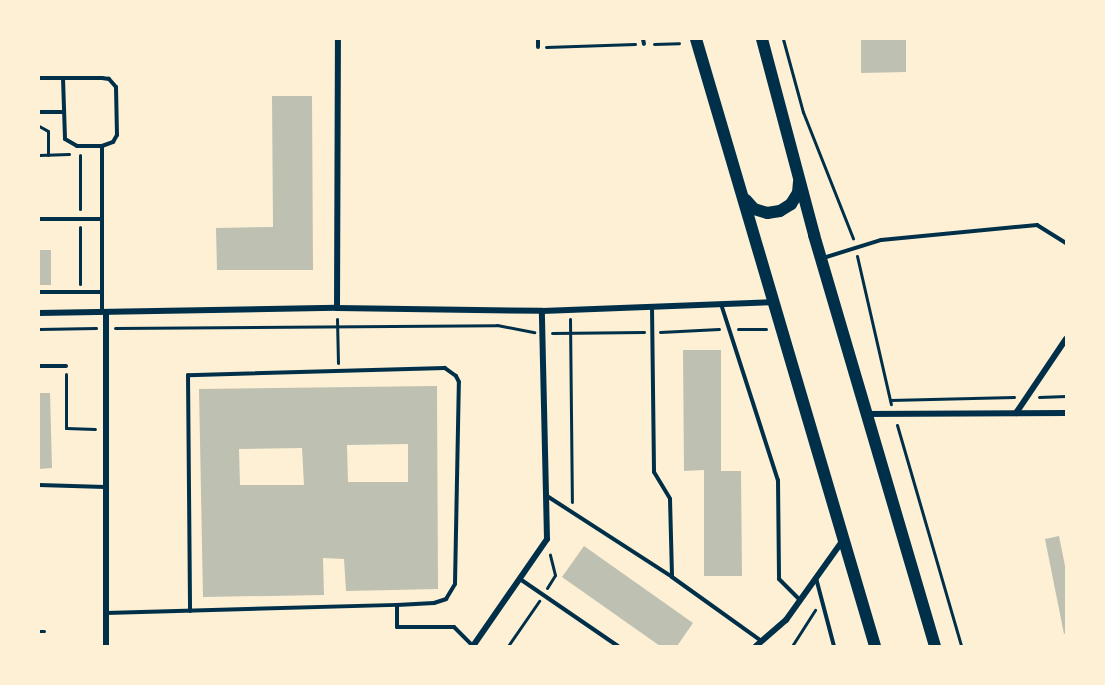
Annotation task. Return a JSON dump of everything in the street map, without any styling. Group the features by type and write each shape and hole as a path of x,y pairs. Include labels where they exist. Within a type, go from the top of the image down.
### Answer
{"main road":[{"path":"696,39 875,646"},
{"path":"762,39 865,414 935,646"},
{"path":"745,200 754,209 767,213 780,211 791,204 798,193 799,180"}],"street":[{"path":"338,39 338,308"},
{"path":"39,313 104,314 338,308 542,311 773,302"},
{"path":"473,646 546,539 542,311"},
{"path":"104,314 106,328 106,646"},
{"path":"1016,413 1066,339"},
{"path":"865,414 1066,413"},
{"path":"756,646 760,640 786,620 844,539"}],"lane":[{"path":"538,39 538,47"},
{"path":"39,78 63,78 102,78 109,79 116,87 117,135 113,142 102,146 77,146 68,142 63,135 63,78"},
{"path":"39,112 63,112"},
{"path":"102,146 104,314"},
{"path":"39,219 102,219"},
{"path":"821,259 881,240 1036,225 1066,243"},
{"path":"39,292 102,292"},
{"path":"721,304 778,480 779,579 800,600"},
{"path":"652,306 654,472 670,499 672,577"},
{"path":"39,366 66,366"},
{"path":"106,614 397,605 434,603 446,599 455,584 459,382 452,371 445,368 188,375 190,611"},
{"path":"39,485 106,487"},
{"path":"545,495 672,577 760,640"},
{"path":"816,578 834,646"},
{"path":"520,579 618,646"},
{"path":"397,605 397,627 454,627 473,646"}],"path":[{"path":"783,39 803,112 852,232 890,400 961,646"},
{"path":"538,47 644,41 679,43"},
{"path":"39,126 44,127 48,133 48,155"},
{"path":"39,154 80,154"},
{"path":"338,308 338,371"},
{"path":"570,309 572,513"},
{"path":"39,329 497,325 542,333 571,333 766,328"},
{"path":"66,366 66,428 106,429"},
{"path":"890,400 1066,396"},
{"path":"792,646 822,600"},
{"path":"39,631 44,631"}],"building":[{"path":"861,39 906,39 906,72 861,73"},
{"path":"272,96 312,96 313,270 217,270 216,228 273,227"},
{"path":"39,250 51,250 51,285 39,285"},
{"path":"683,350 721,350 721,471 741,471 742,576 704,576 704,470 684,471"},
{"path":"437,386 438,589 346,591 344,559 323,558 324,595 203,597 199,389","holes":["408,444 408,482 348,482 347,445","302,448 304,485 240,485 239,449"]},
{"path":"39,393 50,393 52,468 39,469"},
{"path":"1059,536 1066,571 1066,633 1064,634 1045,539"},
{"path":"584,546 693,623 677,646 660,646 562,577"}]}
